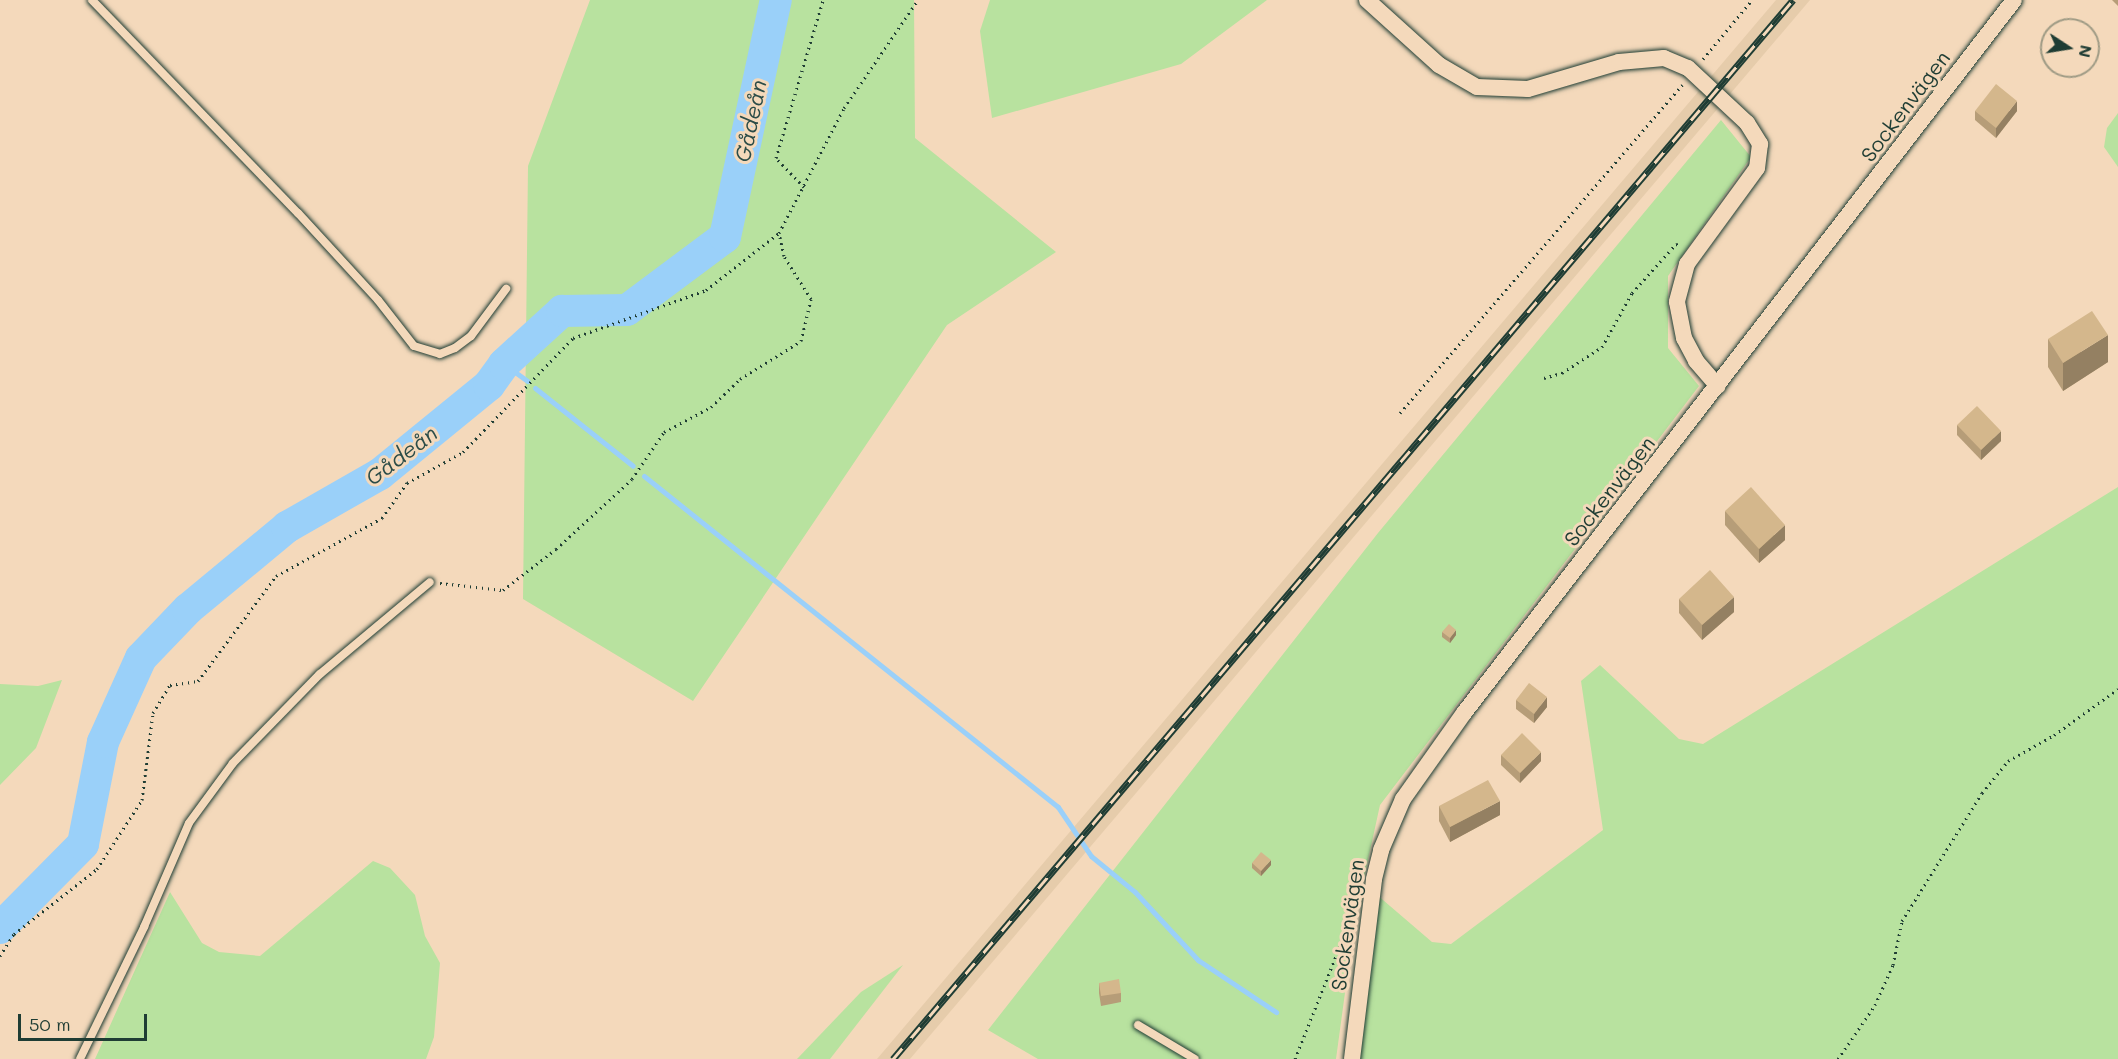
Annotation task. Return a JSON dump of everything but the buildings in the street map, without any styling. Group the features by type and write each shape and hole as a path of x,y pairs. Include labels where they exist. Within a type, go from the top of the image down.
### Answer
{"street":[{"path":"1367,0 1439,65 1477,87 1528,89 1638,58 1664,58 1693,72 1747,123 1761,151 1748,184 1696,250 1682,278 1677,302 1680,325 1696,361 1718,386"},
{"name":"Sockenvägen","path":"1352,1059 1370,900 1392,822 1419,775 2014,0"}],"lane":[{"path":"92,0 291,206 378,300 414,346 440,354 455,348 471,336 506,290"},
{"path":"80,1059 144,927 189,823 220,780 343,652 430,582"},
{"path":"1138,1025 1195,1059"}],"path":[{"path":"805,188 776,158 823,0"},
{"path":"0,957 14,934 97,869 142,800 153,713 170,685 198,681 276,576 382,518 407,483 463,452 573,338 706,290 779,233 805,188 844,108 918,0"},
{"path":"1400,413 1693,72 1752,0"},
{"path":"430,582 503,590 556,549 632,479 664,432 711,407 740,379 801,341 811,299 784,256 779,233"},
{"path":"1544,378 1562,373 1602,347 1632,293 1676,244 1696,250"},
{"path":"1838,1059 1875,1005 1893,965 1902,921 1982,793 2008,761 2054,735 2118,689"},
{"path":"1295,1059 1351,913 1370,900"}],"shaded area":[{"path":"1776,0 1810,0 910,1059 877,1059"}],"green space":[{"path":"590,0 914,0 915,138 1056,252 947,325 693,701 523,599 528,166"},
{"path":"990,0 1267,0 1181,64 992,118 980,31"},
{"path":"2118,113 2118,167 2104,147 2107,128"},
{"path":"1721,120 1751,157 1668,276 1668,348 1699,386 1380,805 1355,919 1336,1059 1038,1059 988,1030 1378,533"},
{"path":"2118,487 2118,1059 1359,1059 1377,920 1376,894 1432,942 1451,944 1603,830 1581,681 1600,665 1679,739 1703,744"},
{"path":"62,680 36,748 0,785 0,684 38,686"},
{"path":"373,861 390,868 415,895 425,936 440,963 434,1037 426,1059 95,1059 170,892 202,943 219,952 260,956"},
{"path":"903,965 830,1059 797,1059 861,992"}],"waterway":[{"name":"Gådeån","path":"0,928 83,844 103,742 141,658 188,609 287,527 380,474 489,385 504,364 562,311 627,310 725,237 776,0"},
{"path":"504,364 527,381"},
{"path":"535,388 633,466"},
{"path":"644,476 1058,807 1091,856 1135,892 1198,960 1276,1012"}],"railway":[{"path":"893,1059 1793,0"}]}
